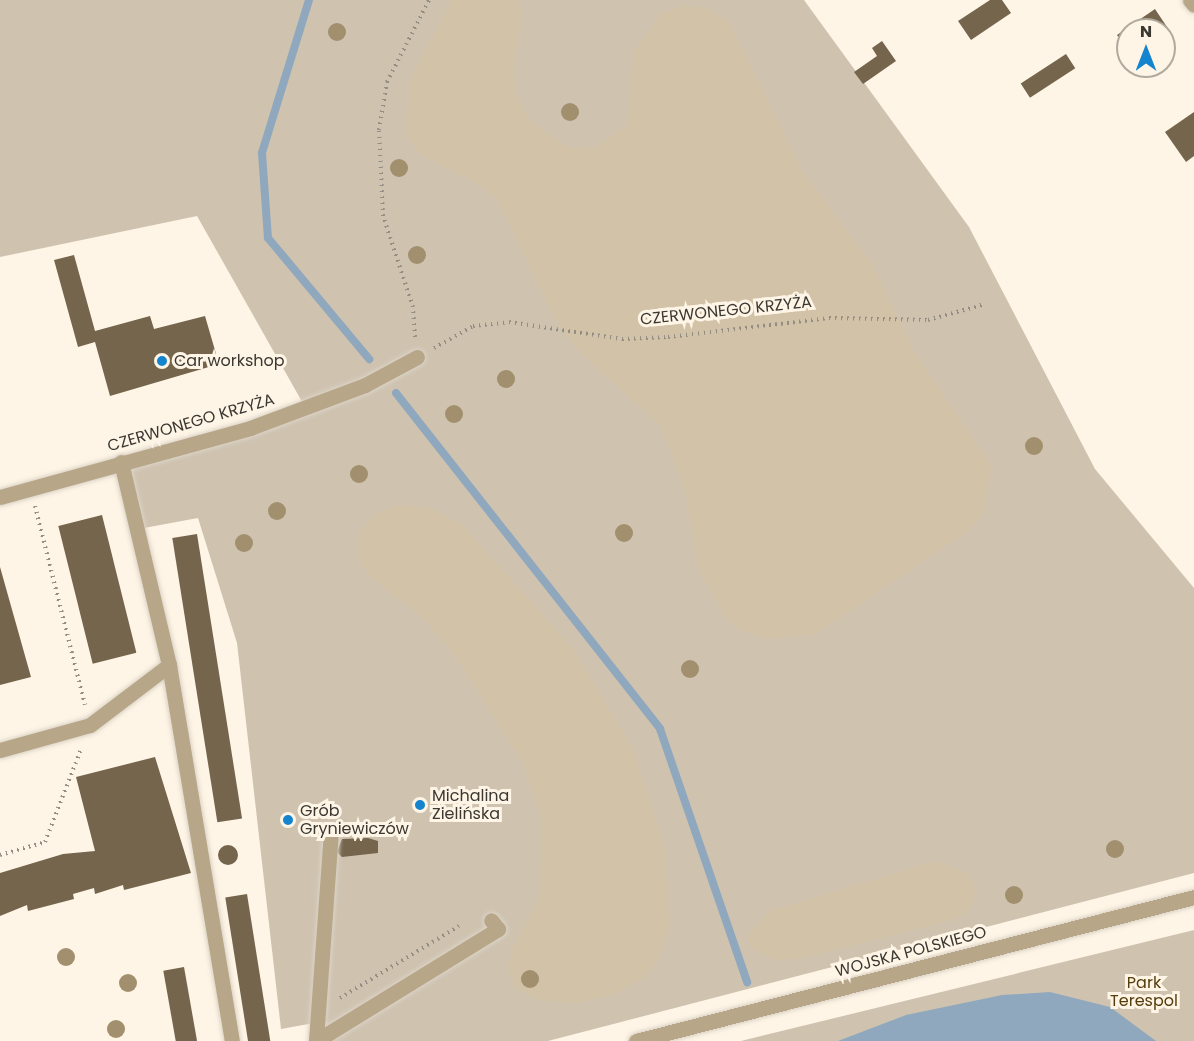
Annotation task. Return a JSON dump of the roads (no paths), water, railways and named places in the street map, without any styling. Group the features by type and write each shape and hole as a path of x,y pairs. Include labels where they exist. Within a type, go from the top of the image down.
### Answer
{"street":[{"path":"1190,0 1194,6"},
{"name":"CZERWONEGO KRZYŻA","path":"0,497 250,428 365,385 417,357"},
{"path":"121,462 169,665 232,1041"},
{"path":"0,750 90,725 169,665"},
{"path":"316,1041 316,1012 331,832"},
{"name":"WOJSKA POLSKIEGO","path":"643,1040 1194,897"},
{"path":"316,1041 498,929 491,920"}],"water":[{"path":"1050,992 1110,1007 1156,1041 838,1041 906,1015 1002,995"}],"waterway":[{"path":"309,0 262,153 268,238 369,359"},
{"path":"396,393 660,729 747,982"}],"place":[{"name":"Car workshop","path":"162,361"},
{"name":"Michalina Zielińska","path":"420,805"},
{"name":"Grób Gryniewiczów","path":"288,820"}],"park label":[{"name":"Park Terespol","path":"1144,992"}]}
